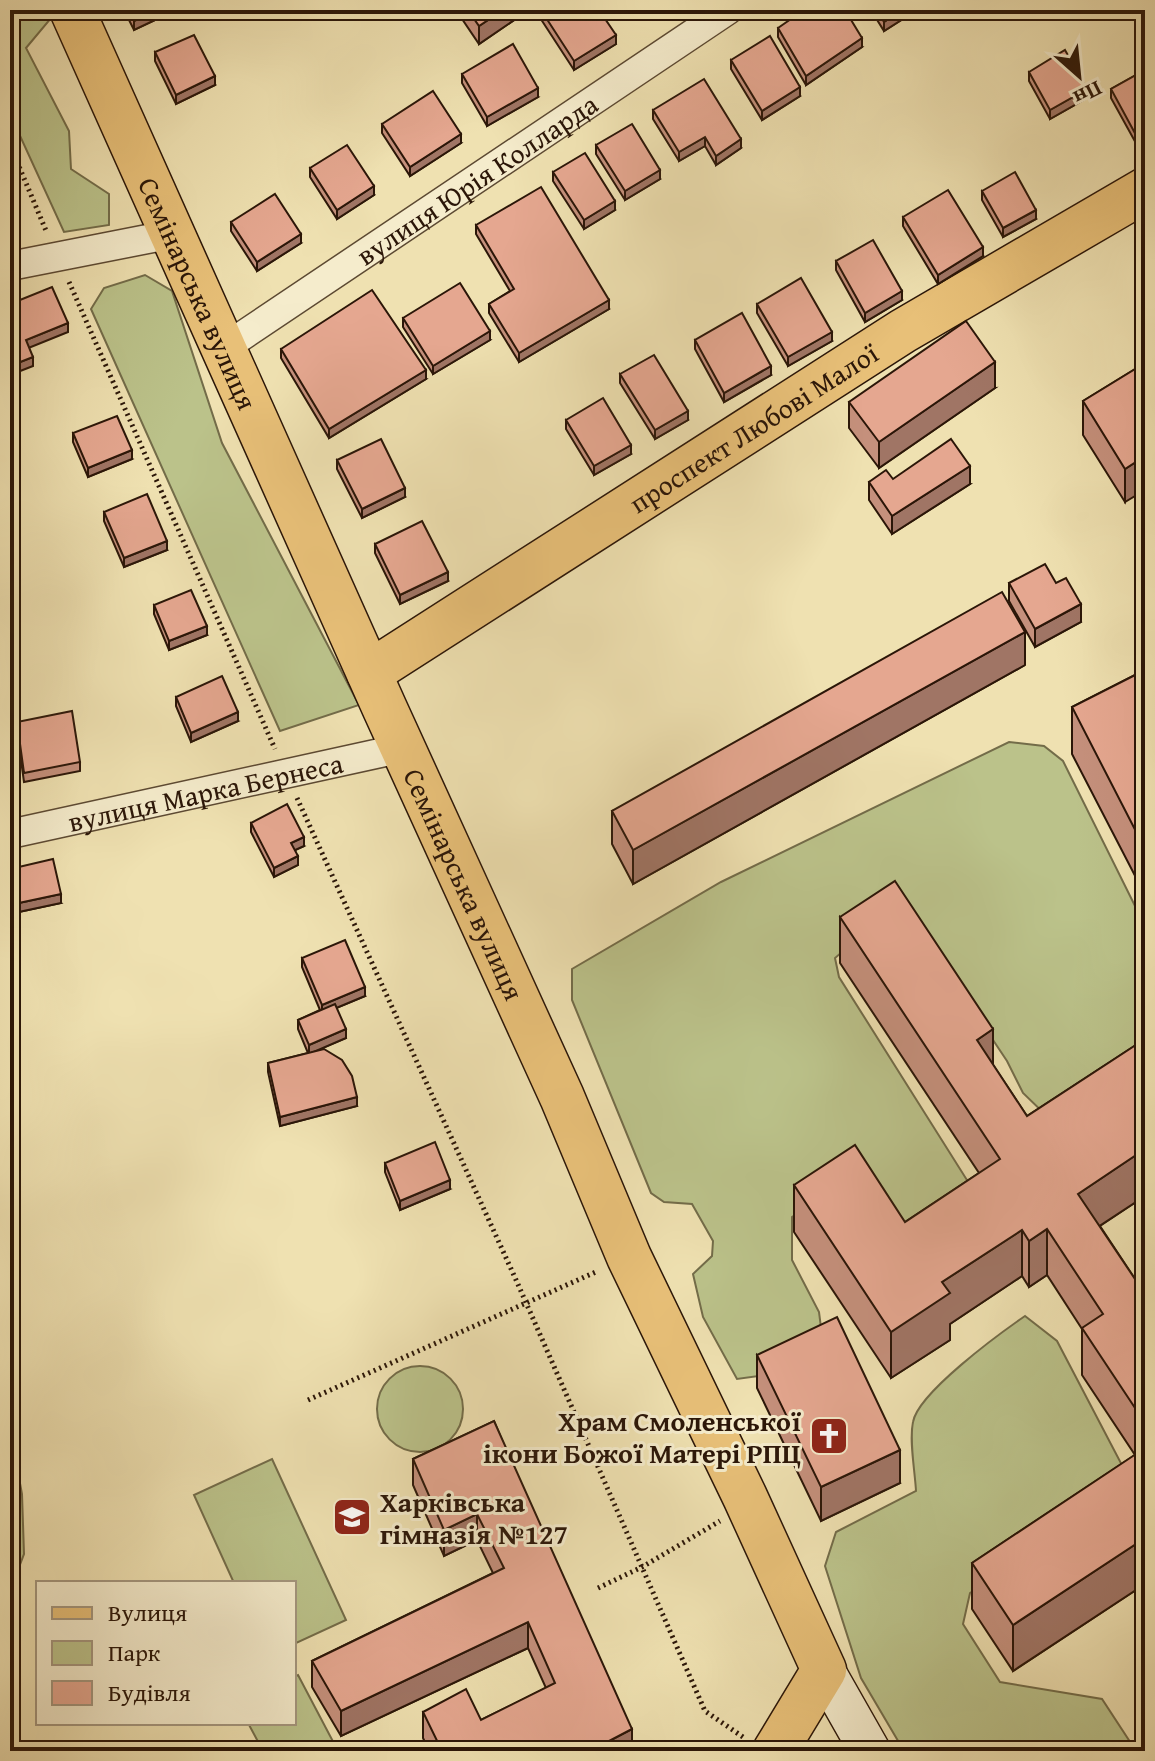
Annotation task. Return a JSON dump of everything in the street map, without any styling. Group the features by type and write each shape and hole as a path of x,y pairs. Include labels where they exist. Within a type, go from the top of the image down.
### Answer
{"main road":[{"name":"Семінарська вулиця","path":"72,10 562,1097 629,1257 745,1497 824,1670 870,1751"},
{"name":"проспект Любові Малої","path":"369,673 903,331 1145,190"},
{"path":"760,1744 824,1670"}],"street":[{"name":"вулиця Юрія Колларда","path":"224,348 728,10"},
{"path":"10,266 173,234"},
{"name":"вулиця Марка Бернеса","path":"10,834 403,748"}],"path":[{"path":"10,145 286,774 526,1302 705,1711 760,1744"},
{"path":"308,1400 606,1268"},
{"path":"598,1588 642,1567 723,1519"}],"green space":[{"path":"10,10 48,10 52,17 26,48 69,131 71,169 109,194 109,225 64,232 10,114"},
{"path":"145,275 172,291 222,443 359,705 280,731 91,309 104,288"},
{"path":"1009,742 1044,746 1063,761 1145,926 1145,1070 1052,1121 1023,1093 1007,1061 913,920 864,933 835,958 839,977 972,1188 921,1237 849,1180 792,1217 792,1260 819,1312 823,1343 765,1375 737,1379 703,1317 693,1274 712,1256 713,1241 692,1204 664,1202 651,1193 572,1000 572,969 721,882"},
{"path":"1025,1316 1057,1341 1124,1469 1063,1531 970,1593 963,1624 1000,1682 1102,1699 1136,1751 904,1751 861,1678 825,1566 836,1532 916,1491 913,1422 929,1396 961,1365"},
{"path":"420,1366 444,1373 456,1385 463,1409 456,1433 444,1445 420,1452 396,1445 384,1433 377,1409 384,1385 396,1373"},
{"path":"10,1429 22,1494 24,1554 10,1591"},
{"path":"272,1459 346,1620 296,1643 296,1581 233,1581 194,1495"},
{"path":"296,1676 338,1751 263,1751 249,1725 296,1725"}],"building":[{"path":"128,10 157,10 134,21"},
{"path":"468,10 503,10 479,26"},
{"path":"541,10 599,10 616,35 574,61"},
{"path":"804,10 845,10 862,38 806,76 778,28"},
{"path":"876,10 903,10 884,22"},
{"path":"194,35 215,76 176,95 155,52"},
{"path":"770,36 800,87 762,111 731,60"},
{"path":"513,44 538,88 487,117 462,74"},
{"path":"1065,50 1087,89 1050,110 1029,72"},
{"path":"1145,70 1145,146 1143,148 1111,89"},
{"path":"704,79 741,139 716,156 705,137 679,152 653,110"},
{"path":"433,91 461,134 410,167 382,124"},
{"path":"632,124 660,170 625,191 596,145"},
{"path":"347,145 374,186 337,210 310,168"},
{"path":"585,153 615,201 584,220 553,172"},
{"path":"1015,172 1036,210 1003,228 982,191"},
{"path":"541,187 609,300 519,353 489,304 514,289 476,225"},
{"path":"948,190 983,247 938,275 903,217"},
{"path":"275,194 301,234 257,262 231,222"},
{"path":"873,240 902,291 865,313 836,261"},
{"path":"801,278 832,332 788,357 757,304"},
{"path":"460,283 490,331 433,366 403,318"},
{"path":"52,287 68,323 26,340 33,357 10,366 10,304"},
{"path":"372,290 426,370 329,429 281,349"},
{"path":"742,313 771,366 724,393 695,340"},
{"path":"966,321 995,362 879,442 849,402"},
{"path":"654,355 688,411 655,430 620,374"},
{"path":"1145,363 1145,456 1125,469 1083,401"},
{"path":"603,398 631,445 594,466 566,420"},
{"path":"117,416 132,450 88,468 73,433"},
{"path":"381,439 405,488 362,509 337,460"},
{"path":"951,439 970,466 892,516 869,482 886,470 893,479"},
{"path":"147,494 167,541 124,558 104,512"},
{"path":"422,521 448,572 400,595 375,544"},
{"path":"1045,564 1056,583 1066,578 1081,604 1035,629 1009,583"},
{"path":"191,590 207,626 169,641 154,605"},
{"path":"1002,592 1025,632 633,850 612,811"},
{"path":"1145,670 1145,849 1072,707"},
{"path":"222,676 238,712 191,733 176,697"},
{"path":"72,711 80,762 24,773 17,722"},
{"path":"287,804 304,837 291,843 298,856 274,868 251,823"},
{"path":"53,859 61,894 14,904 10,869"},
{"path":"895,881 993,1029 977,1040 1027,1116 1145,1039 1145,1149 1078,1194 1145,1294 1145,1423 1082,1328 1103,1314 1047,1229 1029,1241 1022,1230 942,1282 950,1293 891,1332 794,1185 855,1145 905,1222 1000,1159 840,917"},
{"path":"345,940 365,987 322,1005 302,958"},
{"path":"335,1004 346,1029 309,1045 298,1020"},
{"path":"324,1049 342,1060 352,1076 357,1097 280,1117 268,1063"},
{"path":"435,1142 450,1180 400,1201 385,1163"},
{"name":"Храм Смоленської ікони Божої Матері РПЦ","path":"837,1317 900,1450 821,1487 757,1355"},
{"path":"494,1421 632,1729 590,1751 442,1751 423,1712 466,1689 481,1720 555,1683 528,1622 341,1711 312,1661 504,1568 477,1514 444,1530 413,1459"},
{"path":"1145,1448 1145,1538 1013,1625 972,1563"}],"place":[{"name":"Храм Смоленської ікони Божої Матері РПЦ","path":"829,1436"},
{"name":"Харківська гімназія №127","path":"352,1517"}]}
